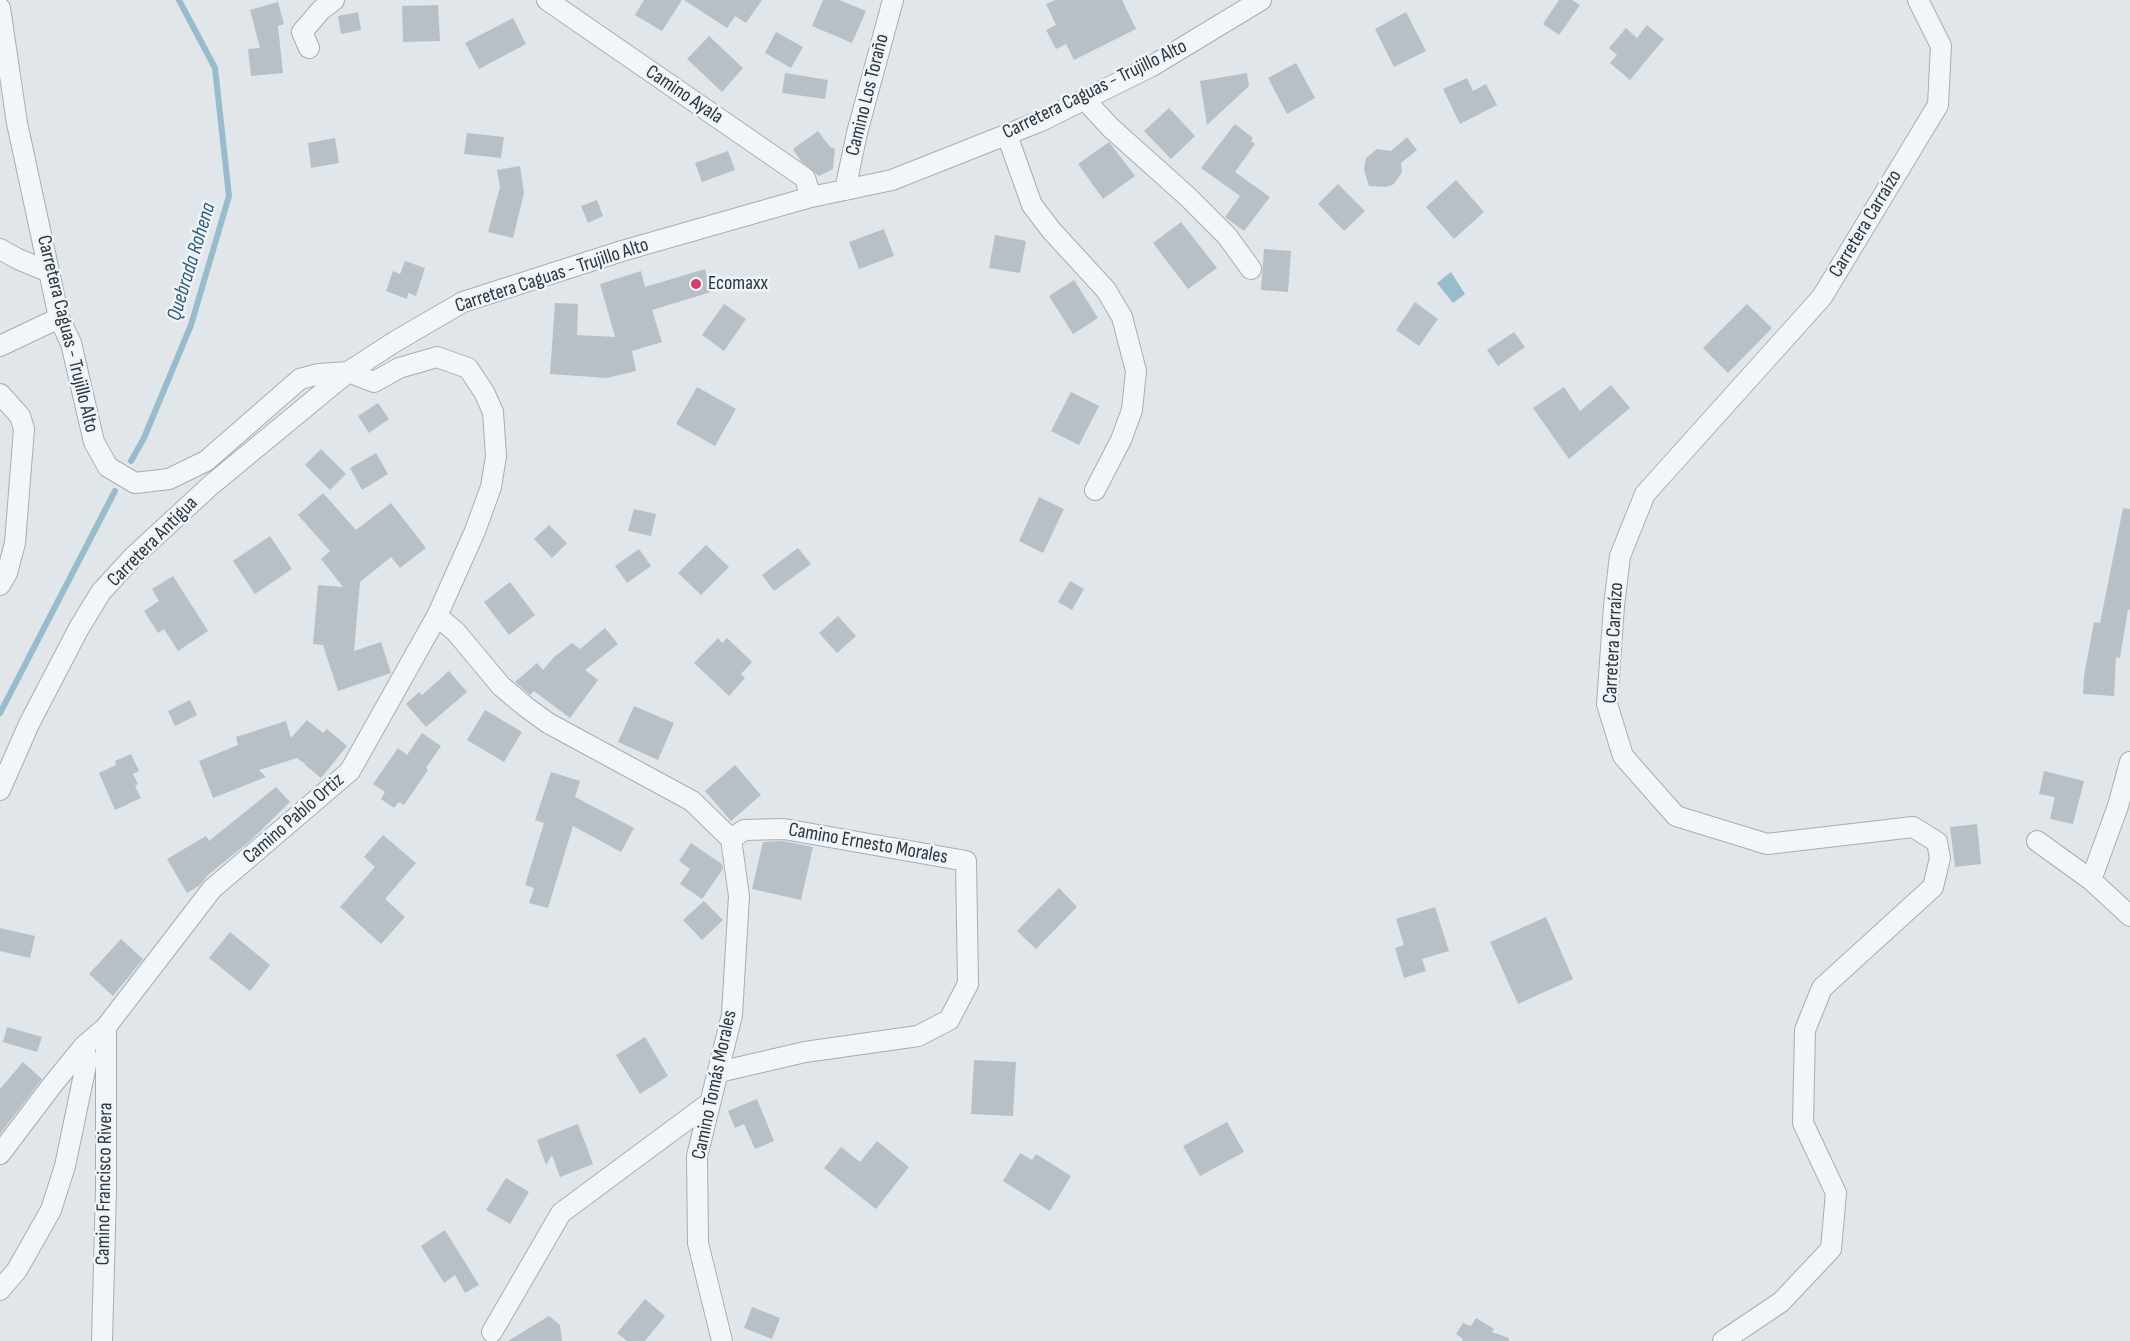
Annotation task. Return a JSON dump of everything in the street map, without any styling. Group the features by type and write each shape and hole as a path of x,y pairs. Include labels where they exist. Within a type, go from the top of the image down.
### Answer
{"street":[{"path":"309,48 302,32 321,10 334,0"},
{"name":"Camino Ayala","path":"547,0 805,178 811,197"},
{"name":"Camino Los Toraño","path":"845,190 857,133 893,0"},
{"name":"Carretera Caguas - Trujillo Alto","path":"0,8 17,123 49,272 59,318 71,343 94,442 108,467 135,483 169,479 206,461 300,380 319,374 348,372 396,340 463,302 622,251 811,197 892,180 1041,121 1085,100 1152,66 1261,0"},
{"name":"Carretera Carraízo","path":"1723,1341 1781,1302 1831,1249 1836,1193 1803,1123 1805,1029 1822,988 1933,887 1940,858 1937,842 1913,827 1767,844 1676,816 1623,756 1607,704 1620,556 1645,494 1822,297 1938,105 1941,46 1918,0"},
{"path":"1085,100 1111,128 1188,197 1227,236 1251,269"},
{"path":"1007,135 1032,205 1106,290 1122,317 1136,371 1132,410 1121,440 1095,490"},
{"path":"0,249 49,272"},
{"path":"0,346 59,318"},
{"name":"Camino Pablo Ortiz","path":"0,1154 84,1046 106,1027 212,889 350,771 437,616 491,487 496,456 493,412 484,392 468,368 437,357 399,368 374,382 348,372"},
{"name":"Carretera Antigua","path":"0,790 29,724 79,628 101,592 134,556 211,485 348,372"},
{"path":"0,394 20,416 24,429 15,543 7,573 0,585"},
{"path":"437,616 456,633 501,686 526,707 548,723 692,801 731,839"},
{"path":"2091,880 2118,806 2130,762"},
{"name":"Camino Ernesto Morales","path":"718,1072 805,1052 918,1036 949,1020 968,984 966,861 784,829 744,831 731,839"},
{"name":"Camino Tomás Morales","path":"722,1341 698,1243 696,1156 732,1015 739,896 731,839"},
{"path":"2037,840 2091,880 2130,916"},
{"name":"Camino Francisco Rivera","path":"102,1341 107,1154 106,1027"},
{"path":"0,1290 17,1269 51,1210 65,1166 85,1070 87,1060 84,1046"},
{"path":"492,1332 561,1214 708,1104"}],"water":[{"path":"1451,272 1465,294 1453,303 1437,283"}],"building":[{"path":"644,0 682,0 662,31 635,15"},
{"path":"684,0 762,0 746,23 735,16 727,28"},
{"path":"823,0 839,0 866,11 852,43 812,26"},
{"path":"1055,0 1122,0 1136,29 1074,60 1066,44 1056,49 1046,30 1056,25 1046,4"},
{"path":"1559,0 1572,0 1580,5 1559,35 1543,24"},
{"path":"278,2 284,24 278,26 283,73 251,76 248,49 260,48 250,10"},
{"path":"438,5 440,41 403,42 402,6"},
{"path":"358,12 361,30 341,34 338,16"},
{"path":"1406,12 1426,51 1394,67 1375,29"},
{"path":"513,18 526,44 479,69 465,43"},
{"path":"1647,25 1664,39 1630,80 1610,63 1617,55 1609,48 1626,28 1637,38"},
{"path":"776,32 803,47 791,68 765,53"},
{"path":"709,36 743,68 722,92 687,59"},
{"path":"1296,63 1315,98 1287,114 1268,78"},
{"path":"785,73 828,80 825,99 782,93"},
{"path":"1247,73 1249,86 1207,125 1200,81"},
{"path":"1467,78 1473,91 1486,84 1497,105 1460,124 1443,89"},
{"path":"1169,108 1195,136 1171,159 1144,131"},
{"path":"1235,124 1253,138 1251,141 1255,144 1235,172 1270,197 1244,231 1225,217 1240,196 1201,168"},
{"path":"818,131 830,147 835,149 833,169 819,176 801,161 793,149"},
{"path":"467,133 504,137 501,158 464,154"},
{"path":"1407,137 1417,150 1401,163 1402,172 1394,184 1386,187 1369,186 1364,170 1366,158 1377,149 1391,151"},
{"path":"335,138 339,163 311,168 308,143"},
{"path":"1109,142 1135,176 1103,199 1078,164"},
{"path":"728,151 735,170 702,182 695,163"},
{"path":"520,166 524,193 513,238 488,232 500,187 497,170"},
{"path":"1456,180 1484,212 1454,239 1426,207"},
{"path":"1338,184 1365,211 1344,231 1318,204"},
{"path":"597,200 603,216 588,223 581,206"},
{"path":"1181,222 1217,268 1188,289 1153,243"},
{"path":"884,229 894,256 859,269 849,242"},
{"path":"995,235 1026,241 1020,273 989,268"},
{"path":"1264,249 1291,251 1288,292 1261,290"},
{"path":"405,261 425,268 416,296 408,293 407,299 386,291 393,271 400,274"},
{"path":"705,269 711,292 652,310 662,342 632,351 636,371 607,378 550,374 555,303 578,304 577,335 615,337 600,284 641,271 645,287"},
{"path":"1074,280 1098,318 1073,334 1049,296"},
{"path":"1415,302 1438,319 1419,346 1396,330"},
{"path":"724,304 746,319 724,351 702,335"},
{"path":"1747,304 1772,328 1728,373 1703,348"},
{"path":"1514,332 1525,347 1498,366 1487,350"},
{"path":"1611,385 1630,408 1569,459 1533,408 1564,387 1580,411"},
{"path":"697,387 736,409 715,446 676,424"},
{"path":"1071,392 1099,406 1079,445 1051,431"},
{"path":"378,403 389,419 369,433 358,416"},
{"path":"321,449 346,474 330,490 305,465"},
{"path":"376,453 388,474 362,490 350,468"},
{"path":"323,493 356,530 391,503 426,548 400,568 391,557 360,582 354,651 381,642 391,673 338,691 323,645 313,644 318,585 343,587 321,559 330,551 298,515"},
{"path":"1039,497 1064,509 1043,553 1019,541"},
{"path":"2123,508 2130,509 2130,610 2128,609 2120,658 2116,657 2114,696 2083,694 2094,622 2100,623"},
{"path":"634,509 656,514 651,536 628,531"},
{"path":"549,525 567,543 552,558 534,539"},
{"path":"270,536 292,569 255,594 233,561"},
{"path":"706,545 729,567 701,595 678,573"},
{"path":"798,548 811,564 774,591 762,575"},
{"path":"639,549 651,566 627,583 615,566"},
{"path":"173,576 208,631 178,651 164,629 158,633 144,611 159,601 152,589"},
{"path":"1070,581 1084,589 1072,610 1058,602"},
{"path":"510,582 535,615 509,635 484,602"},
{"path":"838,616 856,636 837,653 819,633"},
{"path":"605,628 618,644 585,670 598,680 570,718 534,691 530,695 515,682 537,663 543,670 554,657 572,643 580,649"},
{"path":"718,638 722,643 727,638 752,662 741,674 745,678 729,696 694,663"},
{"path":"449,671 467,692 426,727 406,704 419,692 422,695"},
{"path":"190,700 197,715 175,726 168,711"},
{"path":"634,706 674,723 658,760 618,742"},
{"path":"485,710 522,732 504,762 467,740"},
{"path":"307,720 323,733 327,729 347,746 321,778 304,764 307,762 304,763 297,758 259,770 266,777 213,798 199,761 238,745 236,737 286,721 291,738"},
{"path":"422,733 441,746 404,805 399,802 394,808 381,799 385,792 373,784 398,748 407,755"},
{"path":"131,754 139,771 133,774 138,784 135,786 141,798 115,810 99,773 116,765 115,761"},
{"path":"735,765 761,795 731,821 705,791"},
{"path":"2044,771 2084,781 2073,824 2050,819 2055,797 2039,794"},
{"path":"551,772 580,781 575,797 634,828 621,852 573,826 548,908 529,903 534,888 525,885 544,823 535,820"},
{"path":"276,787 290,802 250,841 208,875 200,885 187,893 167,859 206,836 209,841"},
{"path":"1977,824 1981,864 1955,867 1950,827"},
{"path":"383,835 416,863 385,899 405,917 381,944 340,907 375,867 364,857"},
{"path":"783,841 813,847 801,900 752,889 763,842"},
{"path":"691,843 722,864 723,869 702,899 680,884 690,869 679,861"},
{"path":"1059,888 1077,907 1036,949 1017,931"},
{"path":"704,901 723,920 702,940 683,920"},
{"path":"1435,907 1449,951 1422,959 1426,971 1404,978 1395,948 1404,945 1396,919"},
{"path":"1546,917 1573,979 1518,1004 1490,942"},
{"path":"0,928 35,936 30,958 0,951"},
{"path":"230,932 270,965 250,991 209,958"},
{"path":"121,939 143,959 113,996 89,974"},
{"path":"7,1027 42,1037 37,1052 3,1042"},
{"path":"645,1037 668,1076 640,1094 616,1055"},
{"path":"974,1060 1016,1062 1013,1116 971,1114"},
{"path":"23,1062 42,1079 0,1134 0,1089"},
{"path":"757,1099 774,1141 755,1149 744,1124 735,1128 728,1111"},
{"path":"1227,1122 1244,1152 1200,1176 1183,1146"},
{"path":"578,1124 593,1164 560,1177 552,1155 546,1165 537,1140"},
{"path":"877,1141 909,1167 876,1209 824,1168 841,1147 860,1162"},
{"path":"1020,1153 1032,1160 1036,1154 1071,1176 1050,1211 1003,1181"},
{"path":"506,1178 529,1192 510,1224 486,1210"},
{"path":"445,1230 479,1285 465,1293 455,1275 444,1283 421,1246"},
{"path":"645,1299 665,1316 645,1341 627,1341 617,1333"},
{"path":"752,1307 780,1318 772,1339 744,1328"},
{"path":"549,1316 560,1325 562,1341 508,1341"},
{"path":"1476,1318 1494,1329 1492,1332 1509,1338 1509,1341 1462,1341 1463,1339 1456,1334 1463,1323 1471,1326"}],"waterway":[{"name":"Quebrada Rohena","path":"131,461 144,438 191,325 229,196 215,68 179,0"},
{"name":"Quebrada Rohena","path":"0,713 115,491"}],"place":[{"name":"Ecomaxx","path":"696,284"}]}
